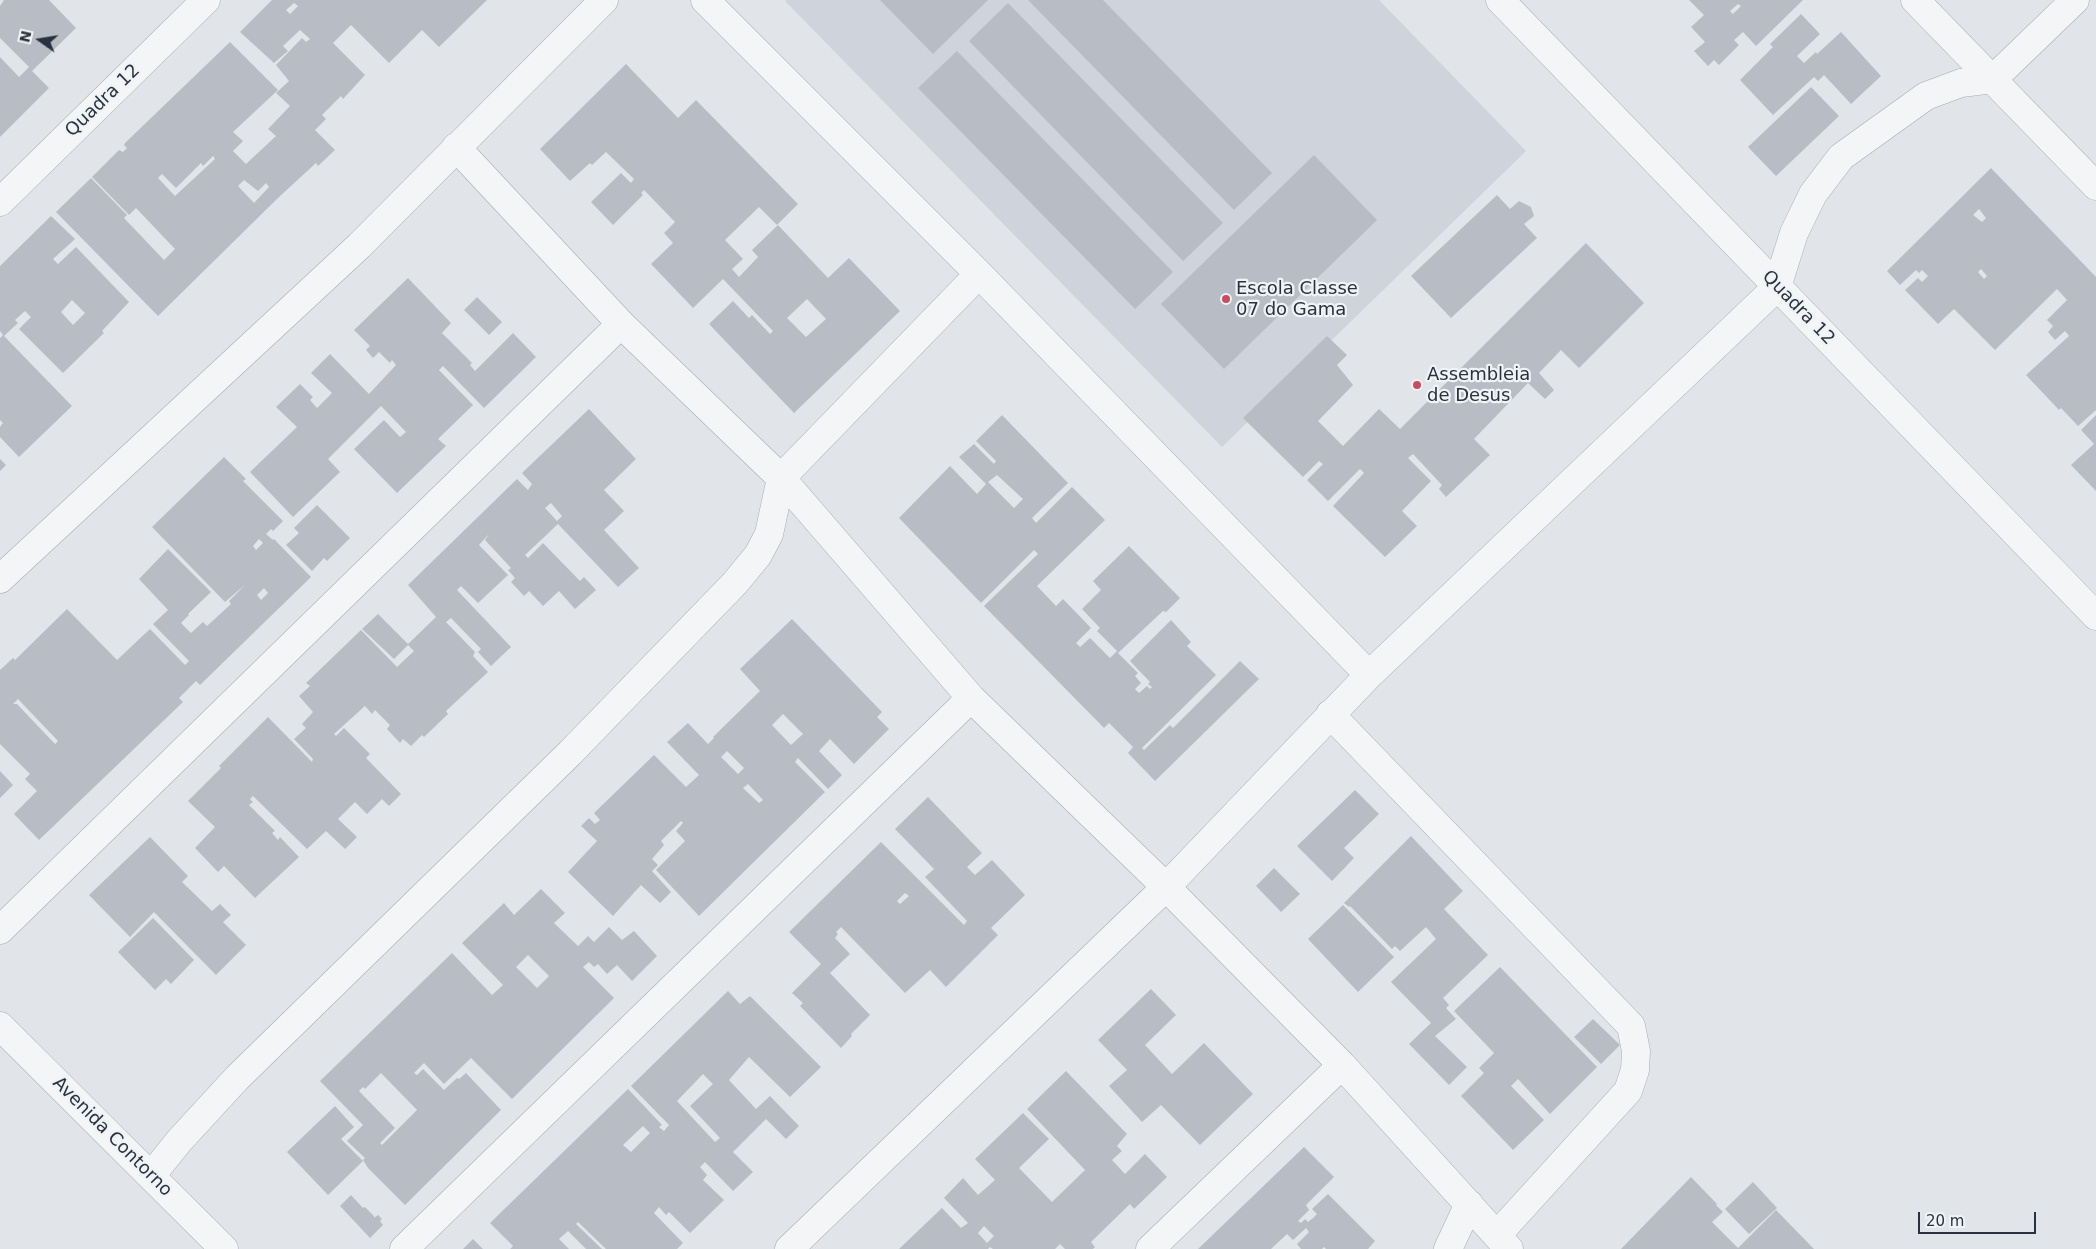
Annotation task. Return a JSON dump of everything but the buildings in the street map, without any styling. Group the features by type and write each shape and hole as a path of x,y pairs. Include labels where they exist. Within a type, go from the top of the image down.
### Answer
{"street":[{"name":"Quadra 12","path":"0,202 206,0"},
{"path":"0,579 358,246 604,0"},
{"path":"705,0 979,274 1369,676"},
{"name":"Quadra 12","path":"1500,0 2096,616"},
{"path":"1915,0 2096,186"},
{"path":"789,1249 1166,887 1330,714 1369,676 1777,287 1794,233 1809,202 1841,158 1926,96 1960,83 1993,79 2075,0"},
{"path":"456,147 621,324 781,478 971,698 1166,887 1342,1065 1503,1242 1628,1091 1635,1070 1636,1051 1631,1026 1330,714"},
{"path":"151,1176 179,1140 236,1078 570,753 735,583 758,555 769,534 781,478 979,274"},
{"path":"0,930 621,324"},
{"path":"404,1249 971,698"},
{"name":"Avenida Contorno","path":"0,1026 224,1249"},
{"path":"1150,1249 1342,1065"},
{"path":"1448,1249 1469,1204"}],"shaded area":[{"name":"Escola Classe 07 do Gama","path":"1379,0 1526,151 1222,447 785,1"}],"place":[{"name":"Escola Classe 07 do Gama","path":"1226,299"},
{"name":"Assembleia de Desus","path":"1417,385"}]}
